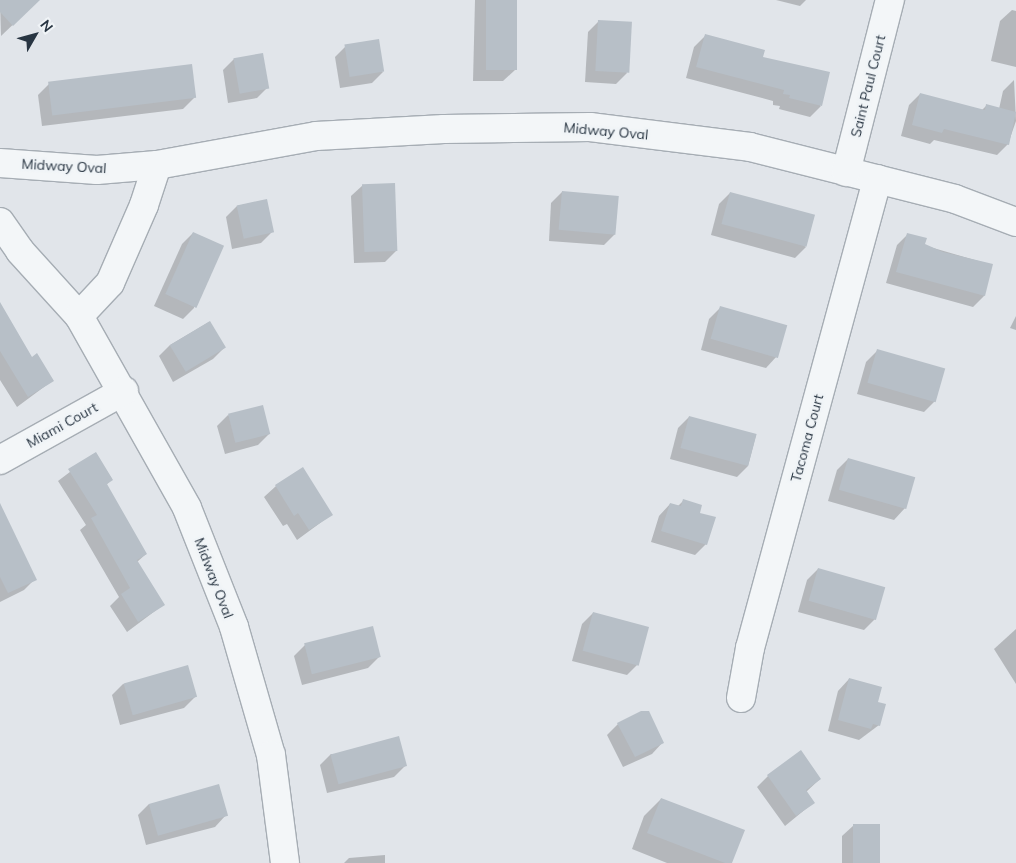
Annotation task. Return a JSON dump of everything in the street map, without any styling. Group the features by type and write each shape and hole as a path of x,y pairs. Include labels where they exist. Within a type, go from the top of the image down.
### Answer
{"street":[{"name":"Saint Paul Court","path":"846,172 890,0"},
{"name":"Midway Oval","path":"0,163 97,170 158,165 316,136 444,129 590,126 750,147 955,198 1016,222"},
{"path":"79,316 110,283 144,205 158,165"},
{"name":"Tacoma Court","path":"741,698 750,648 877,179"},
{"name":"Midway Oval","path":"0,222 20,251 79,316 124,391 187,508 234,627 271,755 285,863"},
{"name":"Miami Court","path":"0,460 124,391"}],"building":[{"path":"0,0 40,0 13,26 0,12"},
{"path":"486,0 517,0 517,70 486,70"},
{"path":"598,20 632,22 629,73 595,71"},
{"path":"705,34 765,50 763,57 830,72 822,106 789,98 790,95 783,94 784,90 696,67"},
{"path":"379,39 384,72 350,77 344,44"},
{"path":"263,53 269,88 240,94 233,58"},
{"path":"192,64 196,98 52,115 48,82"},
{"path":"920,93 985,110 986,104 1016,112 1009,145 944,129 942,133 912,125"},
{"path":"395,183 397,251 364,252 362,184"},
{"path":"562,191 619,196 615,235 559,230"},
{"path":"730,192 815,215 806,247 721,224"},
{"path":"267,199 274,232 244,239 237,205"},
{"path":"193,232 224,246 196,308 165,294"},
{"path":"907,233 927,238 925,244 943,252 993,264 985,296 896,272"},
{"path":"0,302 32,357 37,353 54,381 28,397 0,351"},
{"path":"720,306 787,325 778,358 711,339"},
{"path":"210,321 226,348 186,372 170,345"},
{"path":"877,349 945,369 936,402 867,383"},
{"path":"263,405 270,434 235,443 228,414"},
{"path":"689,416 757,434 748,466 680,448"},
{"path":"96,452 113,480 107,484 147,554 137,560 165,605 138,622 121,594 130,588 91,518 97,515 68,469"},
{"path":"848,458 915,477 906,509 839,490"},
{"path":"303,467 333,515 309,530 298,513 294,516 275,485"},
{"path":"683,499 702,505 700,513 716,517 707,545 661,531 670,503 681,506"},
{"path":"0,503 37,580 8,593 0,577"},
{"path":"818,568 885,587 876,620 809,601"},
{"path":"593,612 649,627 639,666 583,651"},
{"path":"373,626 381,657 312,674 304,643"},
{"path":"188,665 197,697 133,715 124,683"},
{"path":"849,678 882,687 878,702 886,704 880,726 873,724 871,729 838,720"},
{"path":"641,711 649,711 664,743 635,757 617,723"},
{"path":"399,736 407,766 338,784 330,754"},
{"path":"801,750 821,779 806,790 815,803 796,816 767,775"},
{"path":"219,784 228,816 158,836 149,804"},
{"path":"661,798 745,830 732,863 725,863 647,833"},
{"path":"853,824 880,824 880,863 853,863"}]}
